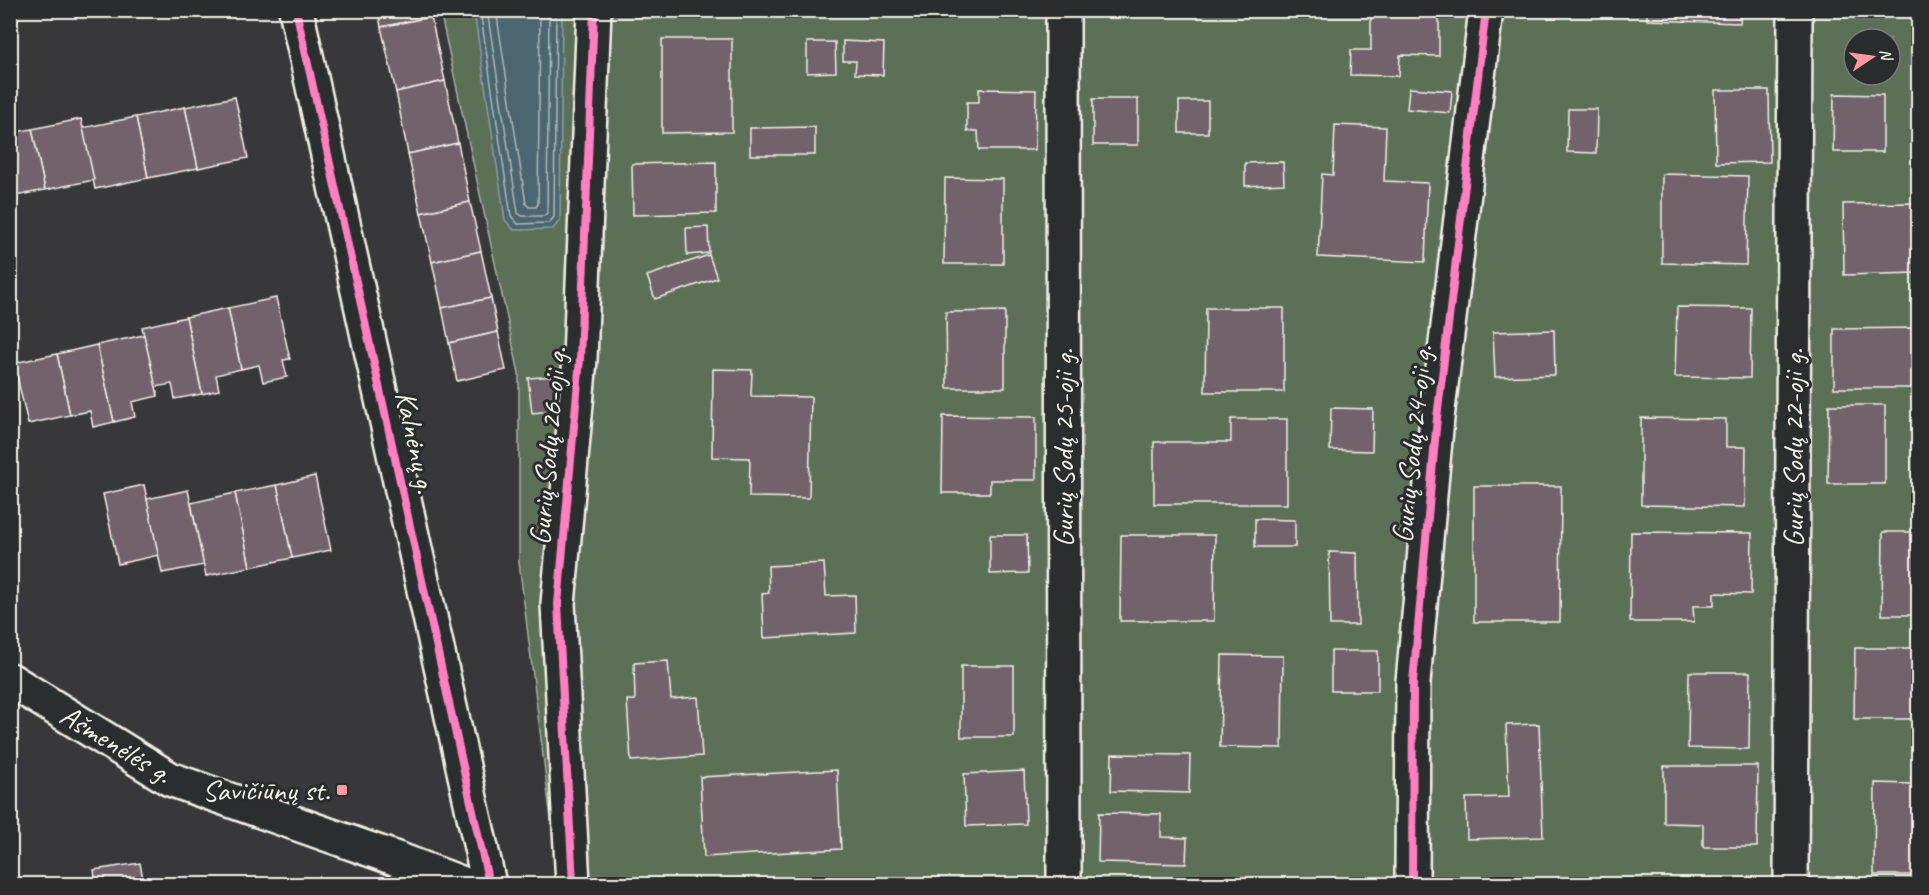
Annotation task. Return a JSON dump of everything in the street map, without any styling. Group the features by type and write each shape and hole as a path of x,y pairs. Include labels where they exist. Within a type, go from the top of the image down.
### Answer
{"street":[{"name":"Kalnėnų g.","path":"296,10 489,885"},
{"name":"Gurių Sodų 26-oji g.","path":"573,885 558,604 580,359 594,10"},
{"name":"Gurių Sodų 25-oji g.","path":"1063,10 1064,885"},
{"name":"Gurių Sodų 24-oji g.","path":"1412,885 1413,681 1437,418 1486,10"},
{"name":"Gurių Sodų 22-oji g.","path":"1791,885 1795,10"},
{"name":"Ašmenėlės g.","path":"10,681 170,779 397,859 463,885"}],"green space":[{"path":"440,11 1918,11 1918,884 559,884 519,562 519,373"}],"water":[{"path":"474,11 562,11 560,220 553,229 514,230 505,220"}],"building":[{"path":"378,10 429,10 431,17 381,27"},
{"path":"974,10 1014,10 1014,13 974,13"},
{"path":"1371,10 1439,10 1439,56 1400,55 1399,76 1350,75 1351,50 1371,50"},
{"path":"1647,10 1741,10 1740,23 1647,20"},
{"path":"1831,10 1888,10 1888,12"},
{"path":"431,17 445,81 396,92 381,27"},
{"path":"662,39 732,39 732,132 662,133"},
{"path":"843,41 884,43 883,75 855,74 856,61 843,61"},
{"path":"807,42 835,42 836,72 807,73"},
{"path":"445,81 458,143 408,154 396,92"},
{"path":"1409,88 1452,91 1450,113 1407,109"},
{"path":"979,89 1036,90 1035,150 979,150 978,131 967,131 967,102 979,102"},
{"path":"1715,90 1769,90 1770,162 1716,163"},
{"path":"1834,94 1883,95 1883,152 1833,152"},
{"path":"235,97 248,158 198,168 185,107"},
{"path":"1093,99 1138,99 1138,145 1093,145"},
{"path":"1179,101 1208,101 1208,133 1179,133"},
{"path":"185,107 198,168 148,178 136,117"},
{"path":"1568,109 1597,109 1596,153 1567,152"},
{"path":"136,117 148,178 95,189 82,128"},
{"path":"81,119 94,180 45,190 32,129"},
{"path":"1335,125 1386,127 1384,181 1428,183 1425,262 1318,257 1322,174 1333,175"},
{"path":"815,127 815,155 750,155 750,128"},
{"path":"32,129 45,190 10,197 10,133"},
{"path":"458,143 470,202 421,213 408,154"},
{"path":"716,162 716,213 633,215 632,164"},
{"path":"1283,162 1284,184 1245,186 1245,163"},
{"path":"1662,174 1748,176 1746,265 1662,263"},
{"path":"945,178 1003,179 1003,264 944,264"},
{"path":"470,202 481,251 432,262 421,213"},
{"path":"1918,203 1918,273 1844,275 1843,204"},
{"path":"708,227 709,253 687,255 686,228"},
{"path":"481,251 491,298 442,308 432,262"},
{"path":"709,255 717,278 655,299 647,276"},
{"path":"276,298 290,359 283,360 287,377 263,382 259,365 241,369 228,308"},
{"path":"491,298 498,332 449,343 442,308"},
{"path":"1677,307 1751,308 1750,378 1675,377"},
{"path":"228,308 241,369 216,375 219,390 202,394 186,317"},
{"path":"1206,308 1284,308 1284,392 1205,392"},
{"path":"1005,311 1005,388 947,388 946,312"},
{"path":"186,317 202,394 175,399 172,384 155,387 142,327"},
{"path":"1918,328 1918,388 1834,388 1834,329"},
{"path":"1554,330 1555,375 1495,377 1493,332"},
{"path":"498,332 506,370 457,381 449,343"},
{"path":"144,335 158,396 132,402 135,417 114,422 97,345"},
{"path":"97,345 114,422 93,427 90,411 70,415 57,354"},
{"path":"57,354 70,415 28,424 14,363"},
{"path":"713,369 752,370 751,396 811,397 809,498 749,497 750,458 712,457"},
{"path":"556,376 560,410 532,413 528,378"},
{"path":"1829,405 1885,405 1885,484 1828,484"},
{"path":"1331,408 1373,409 1372,451 1330,450"},
{"path":"943,416 1036,417 1036,480 990,480 990,493 942,493"},
{"path":"1641,418 1726,419 1726,447 1746,447 1745,507 1641,505"},
{"path":"1231,419 1287,419 1287,504 1154,504 1154,442 1231,442"},
{"path":"315,476 331,550 292,558 277,485"},
{"path":"144,485 159,555 118,564 103,494"},
{"path":"277,485 292,558 250,567 235,493"},
{"path":"1474,486 1561,486 1560,622 1474,622"},
{"path":"188,490 204,565 162,573 147,499"},
{"path":"235,493 250,567 206,576 191,503"},
{"path":"1255,519 1295,520 1295,547 1255,547"},
{"path":"1631,532 1752,533 1751,594 1714,593 1714,606 1693,606 1694,622 1630,622"},
{"path":"1883,532 1918,532 1918,615 1882,615"},
{"path":"990,535 1027,535 1028,573 990,574"},
{"path":"1121,535 1215,535 1214,621 1120,621"},
{"path":"1329,552 1357,553 1358,625 1330,625"},
{"path":"824,563 826,596 855,595 856,633 764,638 762,594 769,593 768,566"},
{"path":"1855,648 1918,648 1918,719 1854,719"},
{"path":"1331,651 1378,651 1378,691 1331,691"},
{"path":"1222,655 1283,656 1282,748 1220,747"},
{"path":"668,661 671,699 698,697 702,756 631,761 627,700 635,700 634,663"},
{"path":"961,666 1014,666 1014,737 961,737"},
{"path":"1689,672 1750,672 1749,749 1688,748"},
{"path":"1539,724 1543,837 1467,839 1466,798 1509,797 1506,725"},
{"path":"1112,754 1190,755 1189,793 1111,791"},
{"path":"1664,766 1758,766 1757,847 1703,847 1703,824 1664,823"},
{"path":"837,770 841,849 704,857 700,777"},
{"path":"1024,771 1026,824 966,826 964,774"},
{"path":"1911,777 1918,777 1918,875 1874,875 1875,783 1912,784"},
{"path":"1099,813 1161,814 1161,837 1187,838 1186,864 1098,862"},
{"path":"140,863 144,884 96,884 94,870"},
{"path":"10,865 14,884 10,884"}],"cycle path":[{"path":"296,10 489,884"},
{"path":"573,884 558,604 580,359 594,10"},
{"path":"1412,884 1413,682 1437,418 1486,10"}],"place":[{"name":"Savičiūnų st.","path":"342,790"}]}
